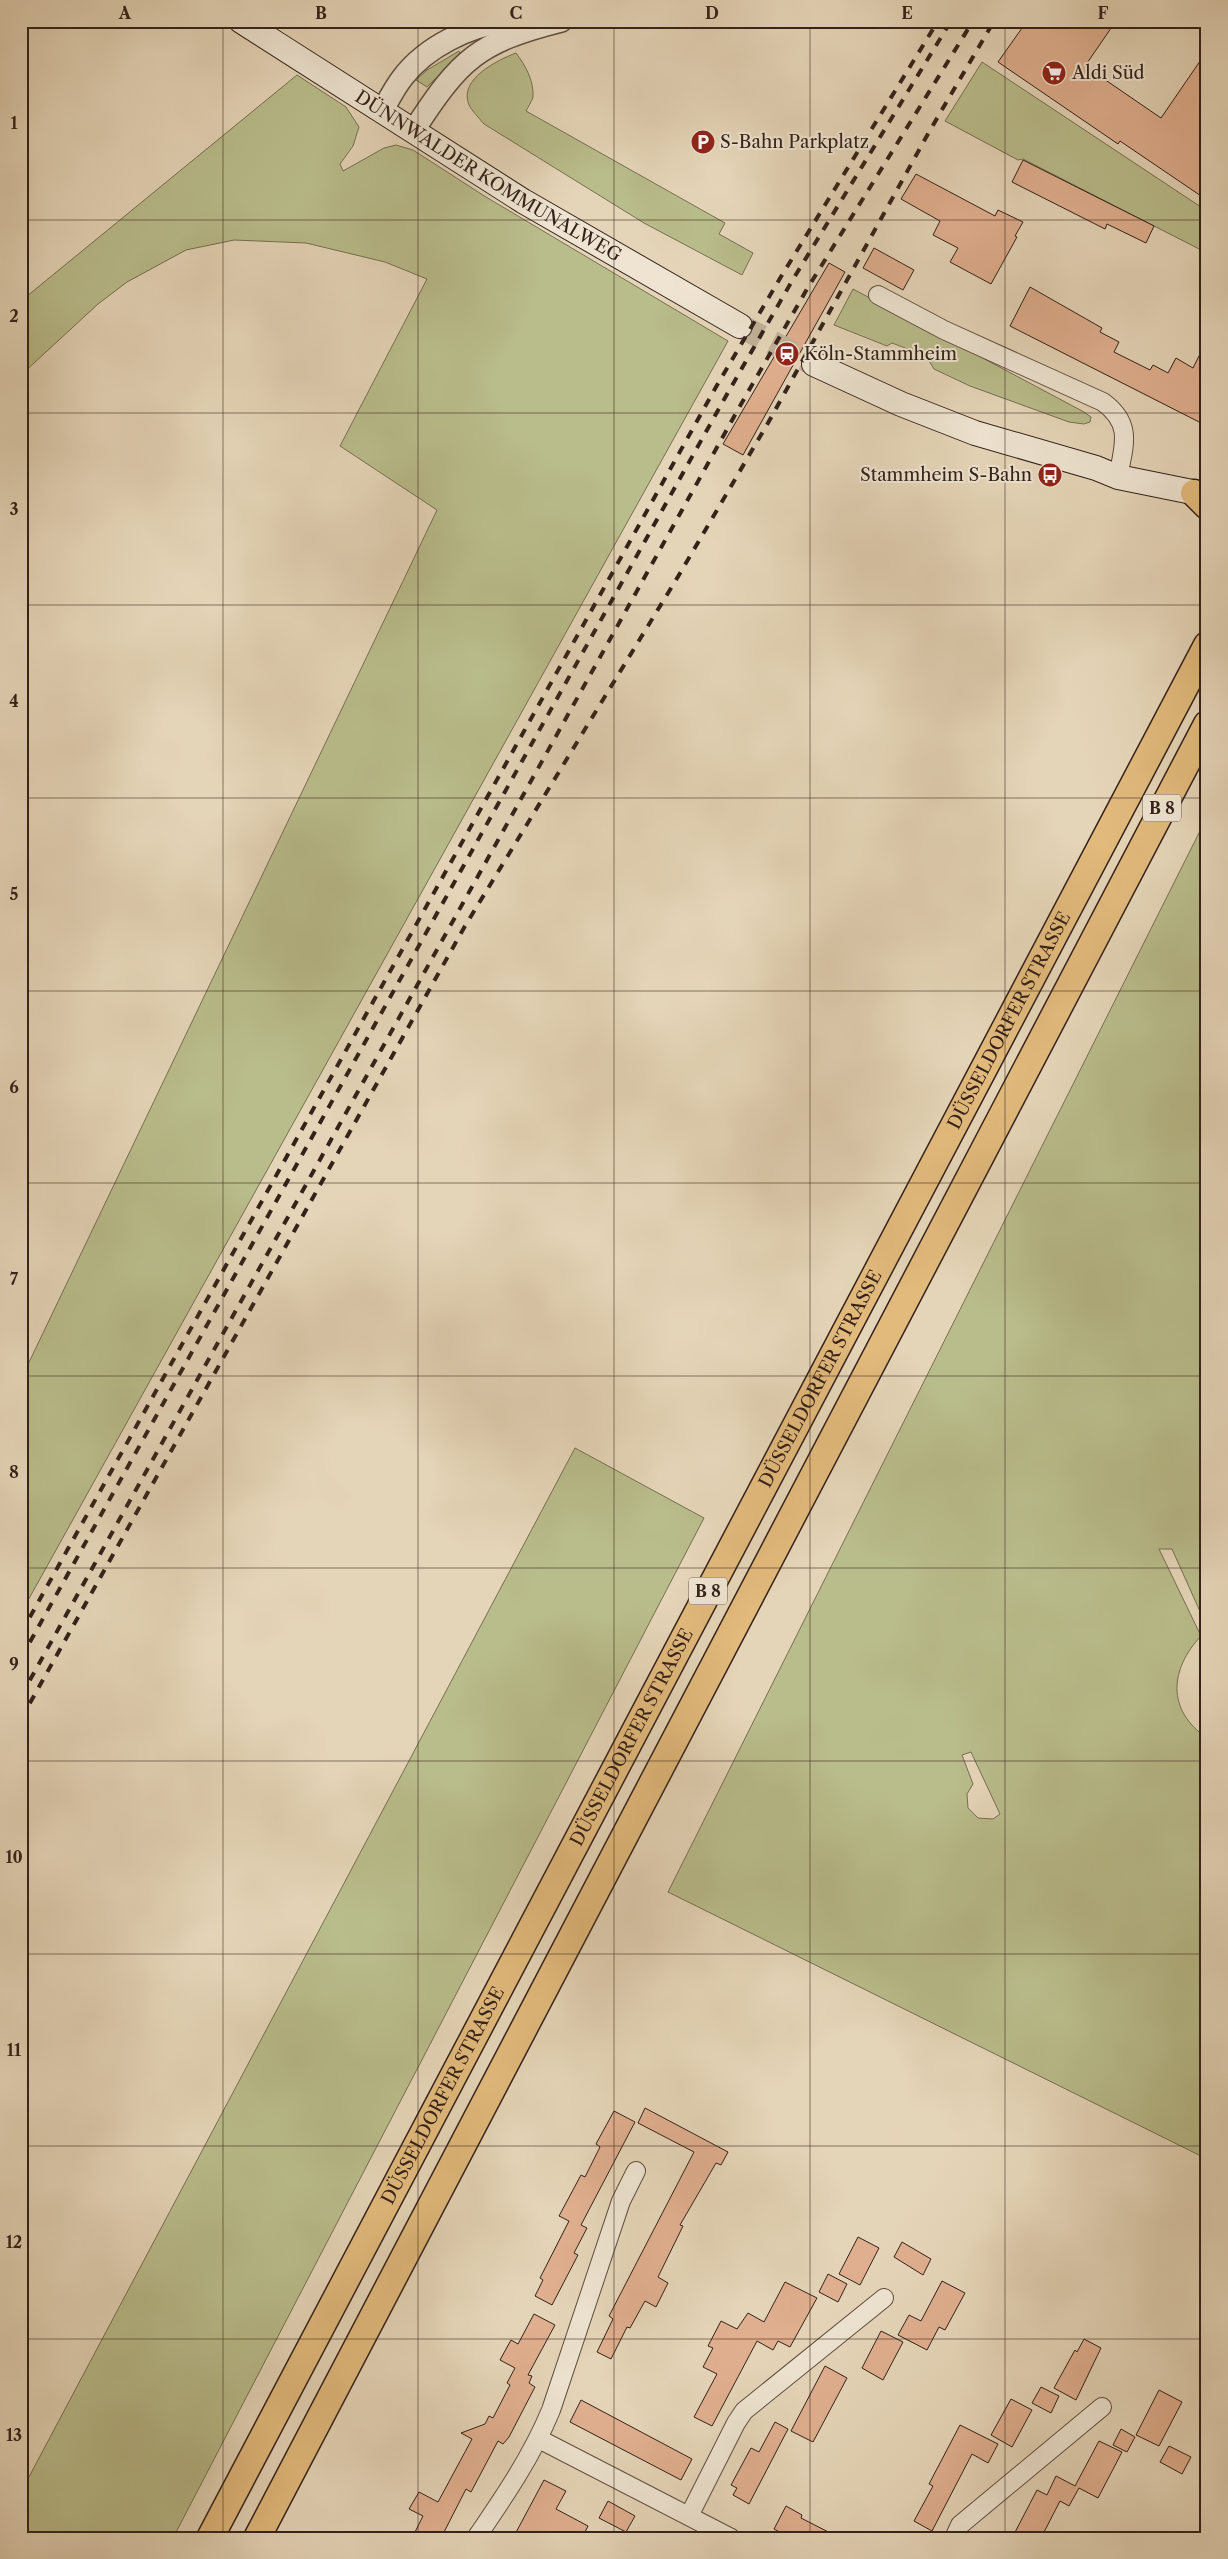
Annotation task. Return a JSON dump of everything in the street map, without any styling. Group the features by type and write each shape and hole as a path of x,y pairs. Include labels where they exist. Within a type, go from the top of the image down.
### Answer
{"main road":[{"name":"DÜNNWALDER KOMMUNALWEG","path":"241,21 524,201 740,326"},
{"path":"814,364 901,404 974,433 1096,468 1118,477 1203,498"},
{"name":"DÜSSELDORFER STRASSE","path":"210,2538 1207,645"},
{"name":"DÜSSELDORFER STRASSE","path":"256,2538 1207,724"}],"street":[{"path":"382,110 403,78 438,46 470,30 506,21"},
{"path":"414,130 447,81 478,52 518,32 561,21"},
{"path":"878,295 944,330 1108,405 1119,417 1124,428 1118,477"},
{"path":"476,2538 512,2486 539,2439 551,2410 622,2201 636,2171"},
{"path":"689,2516 736,2423 744,2411 884,2298"},
{"path":"954,2538 960,2525 1102,2407"},
{"path":"539,2439 726,2537"}],"green space":[{"path":"459,51 460,54 427,87 416,80 427,70"},
{"path":"516,53 526,68 532,85 533,97 526,111 725,223 719,234 753,253 742,275 644,223 484,124 469,105 467,96 469,87 474,79 490,66"},
{"path":"982,62 1207,211 1207,253 1023,159 1018,160 945,121"},
{"path":"297,75 346,107 359,127 353,146 340,164 343,171 384,148 396,145 413,150 486,197 728,341 21,1613 21,1379 437,510 340,446 427,279 385,262 306,243 234,240 186,250 127,282 98,304 21,375 21,301"},
{"path":"853,289 1084,412 1091,417 1090,422 1084,424 1069,422 970,386 934,369 926,356 892,343 887,346 834,325"},
{"path":"1207,817 1207,1627 1172,1549 1159,1549 1201,1636 1183,1662 1178,1675 1177,1689 1184,1715 1207,1738 1207,2159 668,1892","holes":["971,1752 1000,1814 993,1819 978,1818 968,1808 967,1794 973,1784 962,1755"]},
{"path":"575,1448 704,1518 173,2538 21,2538 21,2492"}],"building":[{"path":"1027,21 1116,21 1085,66 1161,118 1207,51 1207,200 1120,141 1118,144 998,62"},
{"path":"1023,160 1154,226 1146,243 1107,224 1105,229 1012,182"},
{"path":"916,174 995,216 998,210 1023,222 1015,236 1017,237 991,284 950,262 958,248 933,235 940,221 901,199"},
{"path":"874,248 914,270 903,290 863,268"},
{"path":"829,263 845,272 743,455 723,444"},
{"path":"1030,287 1102,328 1100,332 1119,342 1114,352 1150,370 1153,365 1168,373 1176,358 1193,368 1207,340 1207,426 1010,326"},
{"path":"645,2108 728,2152 721,2165 716,2163 680,2225 683,2226 658,2277 668,2283 656,2307 645,2301 630,2328 627,2327 611,2359 597,2352 613,2319 609,2316 694,2152 638,2123"},
{"path":"614,2111 635,2122 581,2225 587,2228 574,2253 578,2255 552,2305 535,2296 543,2280 540,2278 569,2221 559,2216 581,2175 585,2177 600,2147 596,2144"},
{"path":"858,2237 879,2248 860,2285 839,2274"},
{"path":"902,2242 931,2259 923,2275 894,2257"},
{"path":"828,2274 847,2284 838,2302 819,2292"},
{"path":"942,2281 965,2293 945,2330 939,2327 927,2350 898,2335 909,2315 921,2321"},
{"path":"785,2282 817,2298 790,2347 778,2341 773,2350 757,2341 712,2426 694,2417 717,2374 703,2367 713,2348 708,2346 721,2321 737,2329 748,2313 764,2322"},
{"path":"534,2314 555,2325 528,2375 532,2376 529,2383 535,2387 509,2437 503,2444 498,2441 471,2492 466,2489 441,2538 412,2538 423,2516 409,2509 419,2492 438,2502 472,2439 461,2433 485,2424 489,2416 493,2418 510,2385 507,2383 515,2368 500,2360 511,2340 518,2344"},
{"path":"881,2331 903,2342 883,2380 862,2368"},
{"path":"1084,2339 1101,2348 1076,2400 1054,2388 1075,2350 1077,2352"},
{"path":"825,2366 847,2378 813,2442 791,2431"},
{"path":"1041,2387 1059,2396 1051,2413 1032,2403"},
{"path":"1159,2390 1182,2402 1159,2446 1136,2435"},
{"path":"1011,2399 1032,2410 1012,2447 991,2435"},
{"path":"581,2400 692,2459 681,2480 570,2422"},
{"path":"775,2422 788,2429 749,2504 733,2495 737,2488 731,2485 751,2448 759,2452"},
{"path":"960,2425 998,2444 988,2463 972,2454 932,2531 914,2521 933,2486 929,2484"},
{"path":"1121,2429 1135,2437 1127,2452 1113,2445"},
{"path":"1099,2441 1122,2452 1098,2498 1079,2488 1069,2506 1060,2501 1041,2538 1012,2538 1037,2490 1047,2495 1056,2476 1075,2486"},
{"path":"1169,2446 1191,2457 1182,2474 1160,2462"},
{"path":"544,2480 566,2491 556,2509 588,2526 582,2538 513,2538"},
{"path":"608,2501 635,2516 626,2532 599,2518"},
{"path":"786,2506 802,2515 801,2518 840,2538 791,2538 774,2529"}],"tunnel":[{"path":"740,326 814,364"}],"railway":[{"path":"21,1633 716,387 782,275 938,21"},
{"path":"21,1658 726,396 792,281 951,21"},
{"path":"21,1696 740,406 807,289 973,21"},
{"path":"21,1719 465,926 679,575 768,423 929,132 994,21"}],"place":[{"name":"Aldi Süd","path":"1054,73"},
{"name":"S-Bahn Parkplatz","path":"703,142"},
{"name":"Köln-Stammheim","path":"787,354"},
{"name":"Stammheim S-Bahn","path":"1050,475"}]}
